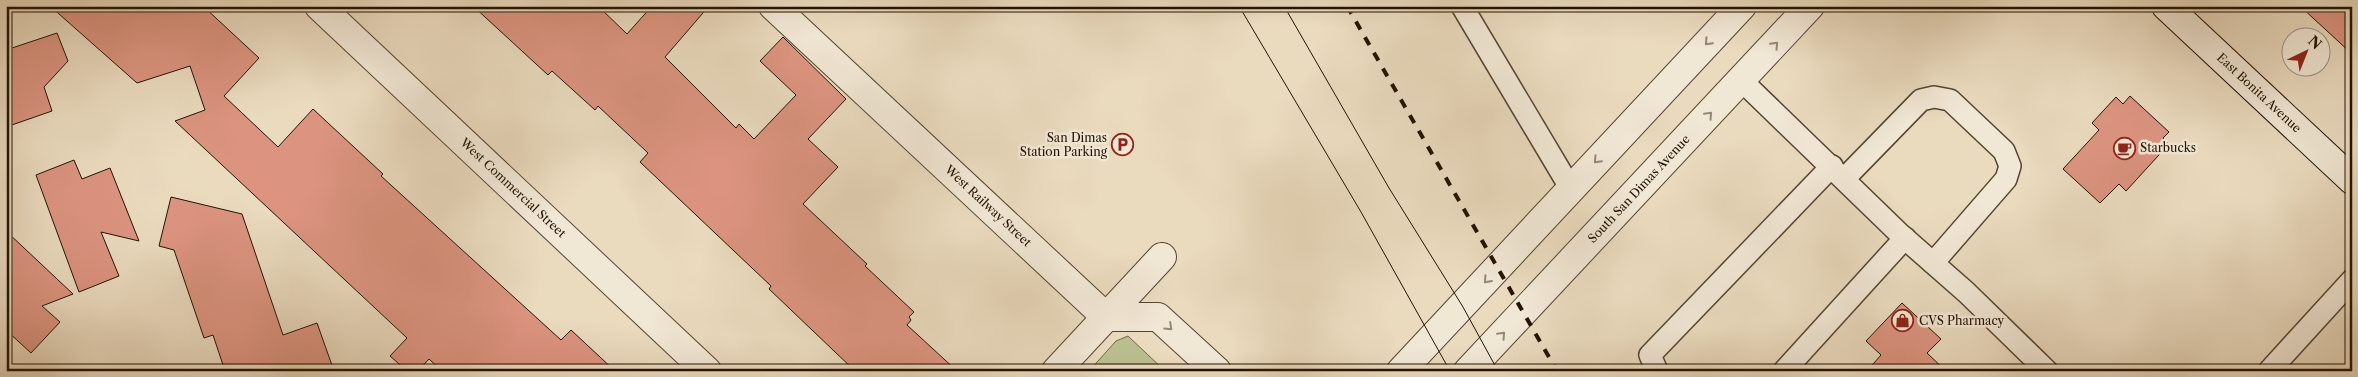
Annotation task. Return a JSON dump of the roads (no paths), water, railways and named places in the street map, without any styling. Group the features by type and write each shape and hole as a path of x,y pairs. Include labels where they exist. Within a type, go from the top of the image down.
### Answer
{"street":[{"name":"West Commercial Street","path":"319,6 708,371"},
{"name":"West Railway Street","path":"773,6 1106,317"},
{"name":"South San Dimas Avenue","path":"1468,371 1810,6"},
{"name":"East Bonita Avenue","path":"2166,6 2352,180"},
{"path":"1401,371 1738,7"},
{"path":"1056,371 1162,257"},
{"path":"1106,317 1158,317 1217,371"}],"lane":[{"path":"1462,6 1571,189"},
{"path":"1741,80 2047,371"},
{"path":"1657,371 1650,356 1838,172 1921,100 1934,97 1950,100 2004,151 2010,166 2006,179 1933,263"},
{"path":"1784,371 1905,238"},
{"path":"2269,371 2352,280"}],"tram line":[{"path":"1239,6 1361,212 1450,371"},
{"path":"1284,6 1389,188 1463,307 1498,371"}],"railway":[{"path":"1347,6 1557,371"}],"place":[{"name":"San Dimas Station Parking","path":"1123,145"},
{"name":"Starbucks","path":"2124,148"},
{"name":"CVS Pharmacy","path":"1903,321"}]}
